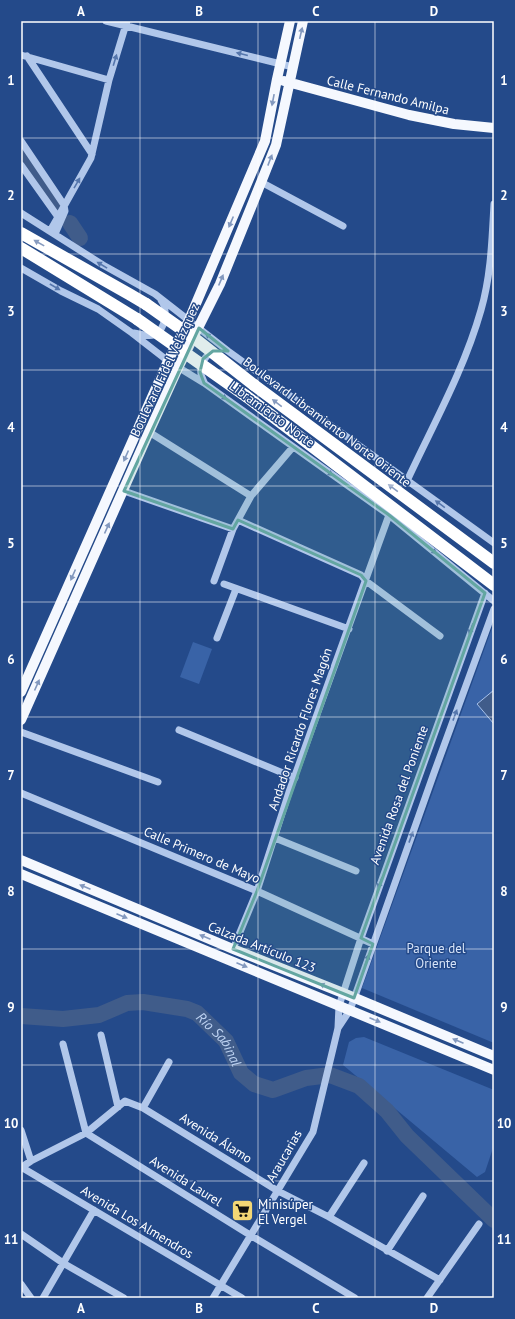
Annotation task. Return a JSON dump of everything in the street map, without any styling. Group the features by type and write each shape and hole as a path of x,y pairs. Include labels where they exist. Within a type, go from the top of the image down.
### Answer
{"highway":[{"name":"Boulevard Libramiento Norte Oriente","path":"21,233 146,304 194,338 254,385 493,562"},
{"path":"21,248 137,319 246,396 484,578 490,589"}],"main road":[{"name":"Boulevard Fidel Velázquez","path":"21,692 168,361 189,320 265,142 276,79 290,21"},
{"name":"Boulevard Fidel Velázquez","path":"21,720 179,366 220,284 276,145 303,21"},
{"name":"Calle Fernando Amilpa","path":"276,79 409,115 454,124 494,128"},
{"name":"Calzada Artículo 123","path":"21,860 494,1056"},
{"name":"Calzada Artículo 123","path":"21,874 494,1070"}],"street":[{"path":"106,21 126,24 293,67"},
{"path":"52,233 64,205 92,154 109,80 126,24"},
{"path":"24,56 109,80"},
{"path":"24,56 92,154"},
{"path":"21,141 64,205 65,211 52,233"},
{"path":"21,166 58,217"},
{"path":"261,182 344,226"},
{"path":"407,481 459,372 481,310 488,275 494,204"},
{"path":"21,213 103,265 155,294 228,351 494,543"},
{"name":"Libramiento Norte","path":"21,268 61,291 98,309 168,361 179,366 204,383 490,589 494,601"},
{"path":"132,333 147,336 156,334 161,328 165,318 165,307 162,301 155,294"},
{"path":"204,383 200,372 203,359 213,351 228,351"},
{"path":"149,432 251,496"},
{"path":"214,581 233,529 251,496 293,447"},
{"path":"124,491 233,529"},
{"name":"Andador Ricardo Flores Magón","path":"233,949 257,891 294,778 389,516"},
{"path":"238,520 361,575 366,581 440,636"},
{"path":"224,584 349,629"},
{"path":"217,638 236,589"},
{"name":"Avenida Rosa del Poniente","path":"338,1028 339,1006 360,938 490,589"},
{"name":"Avenida Rosa del Poniente","path":"338,1028 350,1010 494,609"},
{"path":"179,730 294,778"},
{"path":"21,732 158,782"},
{"name":"Calle Primero de Mayo","path":"21,793 257,891 373,944"},
{"path":"275,838 356,870"},
{"name":"Araucarias","path":"213,1298 312,1132 338,1028"},
{"path":"22,1167 86,1133 118,1107 101,1035"},
{"path":"63,1044 86,1133"},
{"path":"143,1108 169,1062"},
{"name":"Avenida Álamo","path":"118,1107 125,1101 143,1108 278,1191 329,1217 440,1280"},
{"path":"21,1130 31,1161"},
{"name":"Avenida Laurel","path":"86,1133 355,1298"},
{"path":"329,1217 364,1163"},
{"name":"Avenida Los Almendros","path":"22,1167 242,1298"},
{"path":"387,1251 423,1196"},
{"path":"43,1298 94,1210"},
{"path":"427,1298 479,1224"},
{"path":"21,1234 62,1263 124,1298"},
{"path":"21,1284 31,1298"}],"highlighted area":[{"path":"199,328 228,351 213,351 203,359 200,372 204,383 389,515 485,593 361,938 373,944 354,998 233,949 257,891 366,581 361,575 238,520 233,529 124,491"}],"green space":[{"name":"Parque del Oriente","path":"492,628 494,630 494,1043 362,988"},
{"path":"193,642 212,649 199,684 180,677"},
{"path":"364,1037 494,1090 494,1145 485,1172 477,1177 343,1065 349,1042 356,1038"}],"shaded area":[{"path":"494,690 494,724 477,704"}],"waterway":[{"path":"21,152 60,208"},
{"path":"70,223 80,238"},
{"name":"Río Sabinal","path":"21,1016 63,1019 99,1015 127,1003 143,1002 187,1009 197,1013 226,1041 241,1073 254,1084 273,1090 306,1078 330,1075 359,1086 387,1111 407,1136 494,1220"}],"place":[{"name":"Minisúper El Vergel","path":"243,1211"}]}
